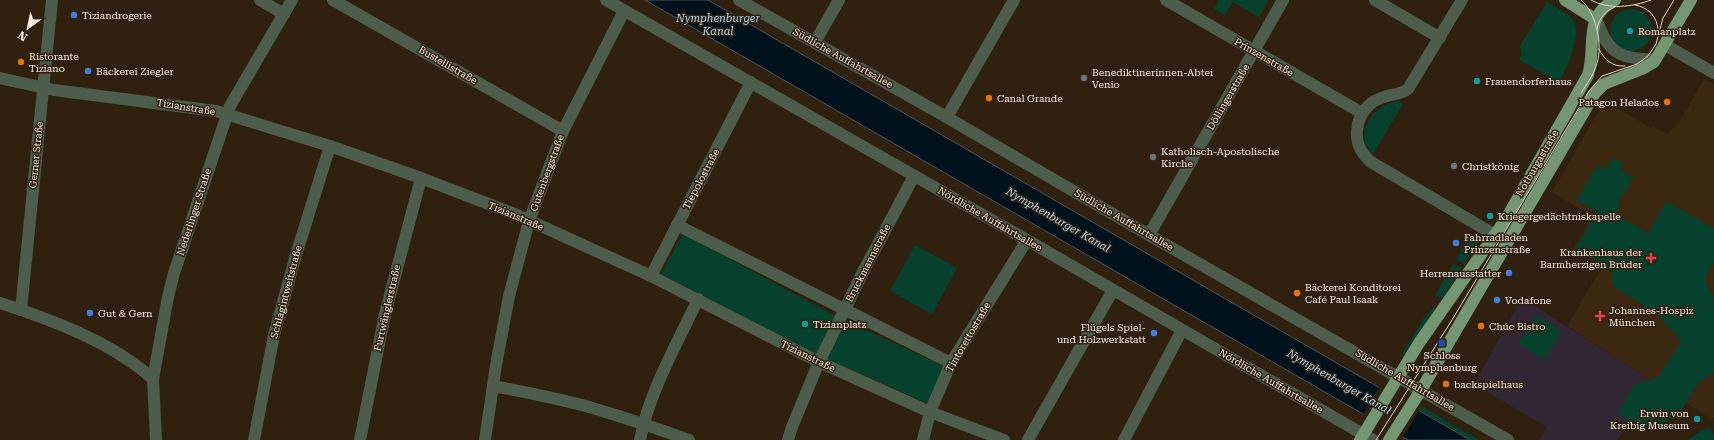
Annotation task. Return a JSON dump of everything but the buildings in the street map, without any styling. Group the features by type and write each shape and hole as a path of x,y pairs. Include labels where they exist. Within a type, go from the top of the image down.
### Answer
{"main road":[{"path":"1565,0 1595,19 1613,0"},
{"path":"1655,60 1691,0"},
{"name":"Notburgastraße","path":"1365,438 1370,422 1419,343 1495,235 1588,75 1592,59 1592,28 1595,19"},
{"name":"Notburgastraße","path":"1391,438 1421,390 1595,93 1604,84 1642,69 1655,60"}],"street":[{"name":"Gerner Straße","path":"21,310 52,0"},
{"path":"260,0 284,14"},
{"name":"Nederlinger Straße","path":"156,440 152,379 168,296 174,273 230,106 292,0"},
{"name":"Bustellistraße","path":"333,0 563,131"},
{"name":"Nördliche Auffahrtsallee","path":"606,0 1027,240 1365,438"},
{"name":"Südliche Auffahrtsallee","path":"739,0 947,117 1149,235 1399,376 1508,440"},
{"path":"815,42 840,0"},
{"path":"947,117 1014,0"},
{"name":"Prinzenstraße","path":"1166,0 1362,113"},
{"name":"Döllingerstraße","path":"1149,235 1283,0"},
{"path":"1375,0 1440,38"},
{"path":"1462,0 1408,89 1405,92 1382,98 1369,105 1362,113 1359,119 1357,138 1358,145 1366,158 1382,169 1495,235"},
{"name":"Gutenbergstraße","path":"485,440 509,296 529,222 563,131 624,11"},
{"path":"1595,19 1607,43 1615,52 1626,57 1655,60"},
{"path":"1665,44 1714,74"},
{"name":"Tizianstraße","path":"0,78 43,88 207,109 330,146 421,178 517,215 529,222 651,276 819,362 930,412 1004,440"},
{"name":"Tiepolostraße","path":"651,276 751,82"},
{"name":"Schlagintweitstraße","path":"254,440 263,386 281,308 330,146"},
{"name":"Bruckmannstraße","path":"788,440 819,362 864,270 914,176"},
{"name":"Furtwänglerstraße","path":"360,440 385,314 421,178"},
{"path":"677,225 951,363"},
{"name":"Tintorettostraße","path":"923,440 930,412 951,363 1027,240"},
{"path":"1028,440 1113,290"},
{"path":"640,440 643,423 660,381 698,299"},
{"path":"0,304 53,322 120,354 136,364 152,379"},
{"path":"1124,440 1182,330"},
{"path":"493,386 552,398 643,423 689,440"}],"shaded area":[{"name":"Krankenhaus der Barmherzigen Brüder","path":"1704,79 1714,84 1714,417 1711,419 1567,326 1602,267 1573,249 1592,216 1552,192 1605,100 1652,129 1653,126 1667,134 1682,118"},
{"path":"1522,298 1665,389 1635,409 1618,440 1540,440 1547,427 1474,384"}],"green space":[{"path":"1219,0 1269,0 1259,17 1233,2 1225,15 1214,9"},
{"path":"1547,2 1568,15 1576,26 1575,42 1566,69 1559,82 1519,60 1522,54 1520,46"},
{"path":"1631,9 1646,15 1652,30 1646,45 1631,51 1616,45 1610,30 1616,15"},
{"path":"1393,102 1403,104 1373,154 1367,147 1365,139 1367,123 1378,110"},
{"path":"1613,157 1621,162 1622,172 1634,177 1620,199 1617,215 1648,233 1666,201 1714,228 1714,261 1705,280 1712,295 1714,296 1714,373 1699,382 1679,414 1658,427 1642,428 1618,414 1634,385 1658,377 1681,341 1657,314 1612,285 1612,270 1578,250 1577,246 1597,212 1577,200 1597,165 1606,169"},
{"path":"683,234 834,315 943,366 929,404 816,354 661,274"},
{"path":"1471,234 1480,240 1464,264 1456,259"},
{"path":"915,245 957,268 932,314 890,291"},
{"path":"1453,264 1462,268 1442,299 1435,295"},
{"path":"1434,308 1438,310 1422,328 1404,355 1402,354 1425,316"},
{"path":"1536,315 1562,331 1545,360 1518,344"},
{"path":"1421,406 1479,440 1470,440 1419,410"},
{"path":"1707,427 1712,430 1714,440 1687,440"}],"water":[{"name":"Nymphenburger Kanal","path":"645,0 708,0 1470,440 1408,440"}],"pier":[{"path":"1380,386 1420,409 1402,439 1362,416"}],"tram line":[{"path":"1581,0 1591,12 1599,38 1599,56 1596,67 1581,93"},
{"path":"1591,0 1613,6 1628,6 1651,0"},
{"path":"1376,440 1452,320 1589,91 1602,76 1637,64 1648,56 1656,44 1663,18 1674,0"},
{"path":"1635,5 1648,10 1656,21 1658,31"},
{"path":"1597,29 1599,21 1603,15 1615,7"},
{"path":"1599,49 1609,62 1625,66"}],"place":[{"name":"Tiziandrogerie","path":"74,15"},
{"name":"Romanplatz","path":"1630,31"},
{"name":"Ristorante Tiziano","path":"21,62"},
{"name":"Bäckerei Ziegler","path":"88,71"},
{"name":"Benediktinerinnen-Abtei Venio","path":"1084,78"},
{"name":"Frauendorferhaus","path":"1477,81"},
{"name":"Canal Grande","path":"989,98"},
{"name":"Patagon Helados","path":"1667,102"},
{"name":"Katholisch-Apostolische Kirche","path":"1153,157"},
{"name":"Christkönig","path":"1454,166"},
{"name":"Kriegergedächtniskapelle","path":"1490,216"},
{"name":"Fahrradladen Prinzenstraße","path":"1456,243"},
{"name":"Krankenhaus der Barmherzigen Brüder","path":"1651,258"},
{"name":"Herrenausstatter","path":"1509,273"},
{"name":"Bäckerei Konditorei Café Paul Isaak","path":"1297,293"},
{"name":"Vodafone","path":"1497,300"},
{"name":"Gut & Gern","path":"90,313"},
{"name":"Johannes-Hospiz München","path":"1600,316"},
{"name":"Tizianplatz","path":"805,324"},
{"name":"Chúc Bistro","path":"1481,326"},
{"name":"Flügels Spiel- und Holzwerkstatt","path":"1154,333"},
{"name":"Schloss Nymphenburg","path":"1442,343"},
{"name":"backspielhaus","path":"1446,384"},
{"name":"Erwin von Kreibig Museum","path":"1697,419"}]}
